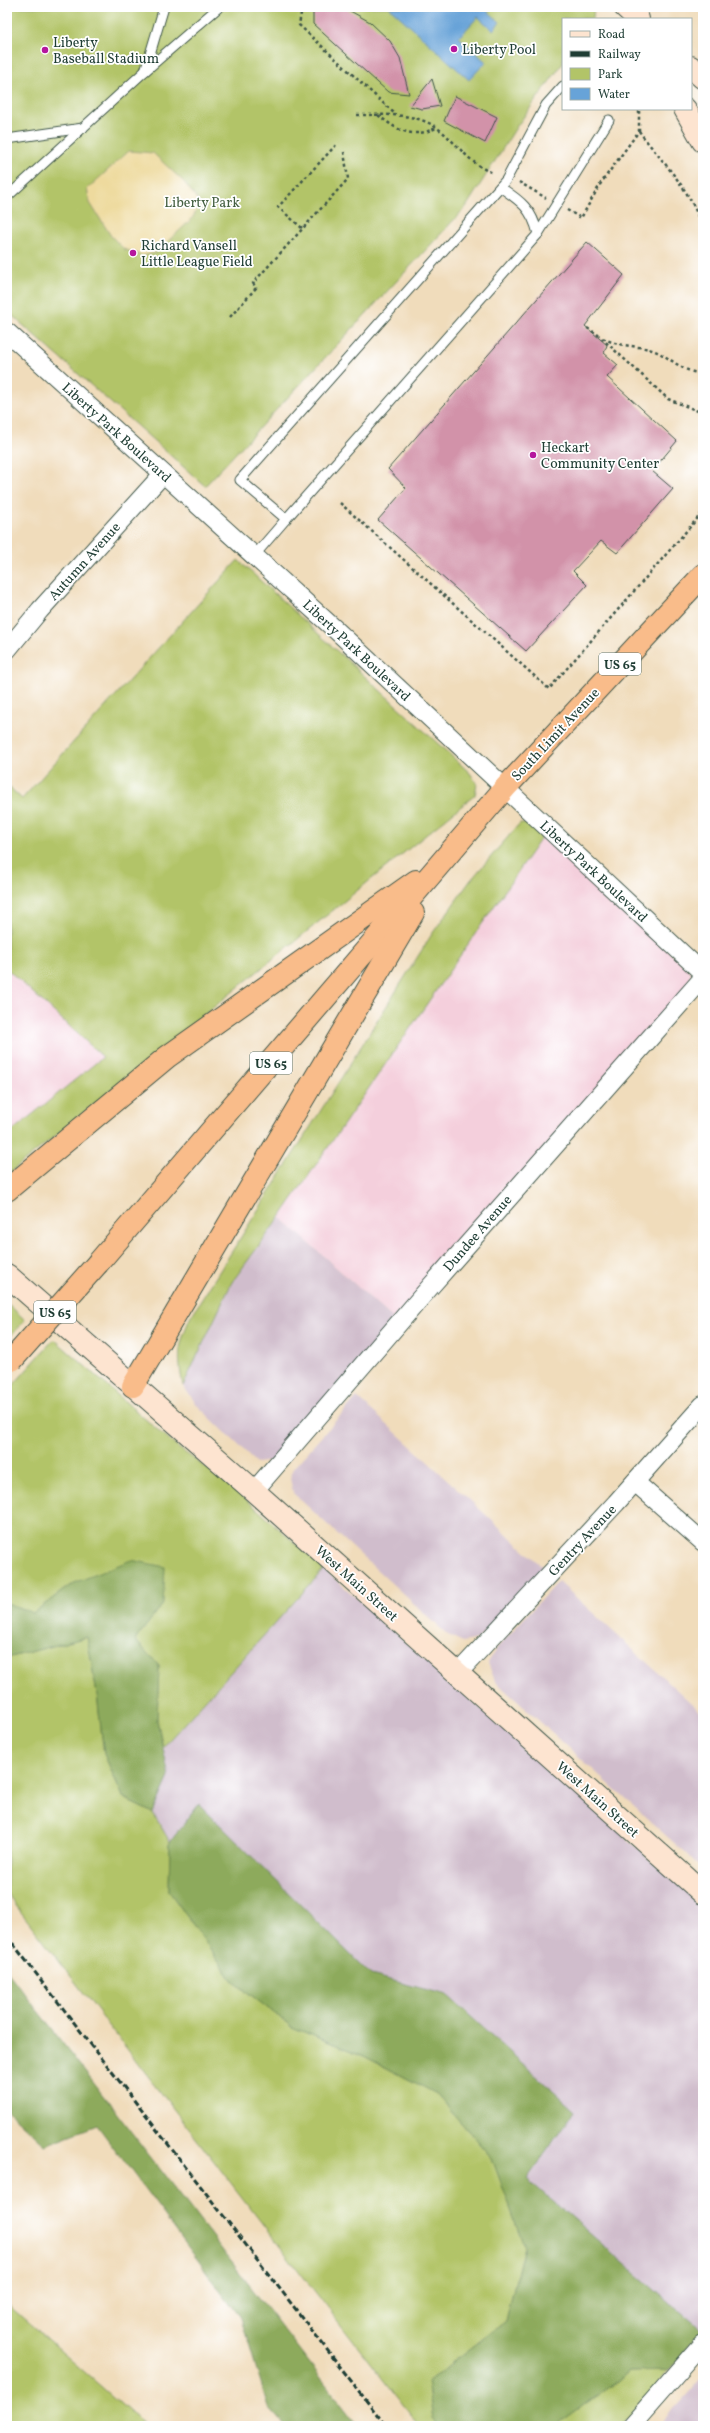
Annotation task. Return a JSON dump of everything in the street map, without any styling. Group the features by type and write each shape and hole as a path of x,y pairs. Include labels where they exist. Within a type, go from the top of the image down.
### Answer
{"highway":[{"name":"South Limit Avenue","path":"443,862 505,788 703,575"},
{"path":"7,1190 167,1057 443,862"},
{"path":"133,1386 443,862"},
{"name":"US 65","path":"10,1363 443,862"}],"main road":[{"path":"692,68 703,78"},
{"path":"686,110 703,141"},
{"name":"West Main Street","path":"7,1275 254,1491 703,1893"}],"street":[{"name":"Liberty Park Boulevard","path":"7,332 254,556 703,973"},
{"name":"Autumn Avenue","path":"7,650 40,610 163,474"},
{"name":"Dundee Avenue","path":"254,1491 430,1287 703,978"},
{"name":"Gentry Avenue","path":"458,1673 635,1482 703,1405"},
{"path":"635,1482 703,1542"},
{"path":"631,2426 703,2344"}],"lane":[{"path":"145,71 164,7"},
{"path":"7,197 145,71 218,7"},
{"path":"286,519 240,480 500,187 507,178 546,105 562,87"},
{"path":"254,556 538,234 609,120"},
{"path":"7,139 83,128"},
{"path":"500,187 516,197 534,216 538,234"}],"path":[{"path":"302,7 299,25 395,115"},
{"path":"357,115 405,114 437,128 456,147 488,172 518,181 580,218 601,184 639,131 639,110"},
{"path":"378,115 393,127 409,133 425,133 437,128"},
{"path":"639,131 679,182 702,225 703,238"},
{"path":"302,228 278,207 336,145"},
{"path":"230,317 256,288 253,283 348,179 344,152"},
{"path":"587,328 606,340 652,350 678,367 692,373 703,373"},
{"path":"597,334 668,399 703,413"},
{"path":"340,503 548,689 703,512"}],"shaded area":[{"path":"544,834 691,972 690,989 397,1322 280,1217"},
{"path":"7,969 103,1057 7,1135"},
{"path":"280,1217 397,1322 271,1461 257,1463 198,1406 183,1386 232,1282"},
{"path":"357,1397 544,1568 478,1639 463,1642 448,1635 293,1493 290,1478 295,1466"},
{"path":"324,1569 703,1906 702,2331 527,2179 575,2111 447,1995 371,1975 199,1804 170,1842 153,1813 169,1777 163,1747"},
{"path":"558,1581 703,1714 703,1869 495,1681 488,1663 496,1649"},
{"path":"703,2377 703,2426 658,2426"}],"green space":[{"name":"Liberty Park","path":"7,7 594,7 593,18 562,18 562,64 517,126 466,207 205,486 7,311"},
{"path":"238,560 470,773 477,784 475,795 7,1175 7,1135 103,1057 7,969 7,785 22,799"},
{"path":"520,823 533,824 544,834 280,1217 232,1282 183,1386 179,1359 183,1336 190,1318 432,934 470,881"},
{"path":"7,1303 25,1320 7,1340"},
{"path":"54,1339 177,1447 229,1484 324,1569 163,1747 157,1720 159,1666 135,1640 163,1604 72,1584 33,1613 7,1603 7,1392"},
{"path":"131,1560 165,1567 163,1604 135,1640 159,1666 157,1720 169,1777 153,1813 124,1799 104,1754 97,1694 87,1637 7,1658 7,1603 33,1613 72,1584"},
{"path":"87,1637 97,1694 104,1754 124,1799 153,1813 170,1842 169,1891 233,1981 292,2027 364,2056 435,2093 492,2158 524,2245 506,2321 427,2382 433,2418 440,2426 419,2426 7,1894 7,1658"},
{"path":"199,1804 371,1975 447,1995 575,2111 527,2179 702,2331 668,2371 629,2372 555,2426 440,2426 433,2418 427,2382 506,2321 524,2246 492,2158 435,2093 364,2056 292,2027 233,1981 169,1891 170,1842"},
{"path":"7,1971 358,2426 285,2426 268,2407 241,2318 97,2125 45,2145 7,2110"},
{"path":"7,2304 146,2426 7,2426"},
{"path":"668,2371 621,2426 555,2426 629,2372"}],"sand":[{"path":"129,151 153,153 184,182 200,203 192,219 155,253 142,256 124,249 111,236 90,203 87,189"}],"water":[{"name":"Liberty Pool","path":"389,7 483,7 500,22 493,30 478,17 459,37 486,62 469,80"}],"building":[{"path":"313,7 343,7 370,22 390,41 400,58 409,94 388,92 313,24"},
{"path":"432,79 440,106 422,109 410,106"},
{"path":"455,96 497,117 485,143 444,121"},
{"name":"Heckart Community Center","path":"587,242 624,275 585,326 607,345 604,353 618,365 607,377 677,441 652,471 673,489 617,553 601,541 573,571 587,585 526,651 378,520 406,488 388,469"}],"railway":[{"path":"7,1936 386,2426"}],"place":[{"name":"Liberty Pool","path":"454,49"},
{"name":"Liberty Baseball Stadium","path":"45,50"},
{"name":"Richard Vansell Little League Field","path":"133,253"},
{"name":"Heckart Community Center","path":"533,455"}]}
